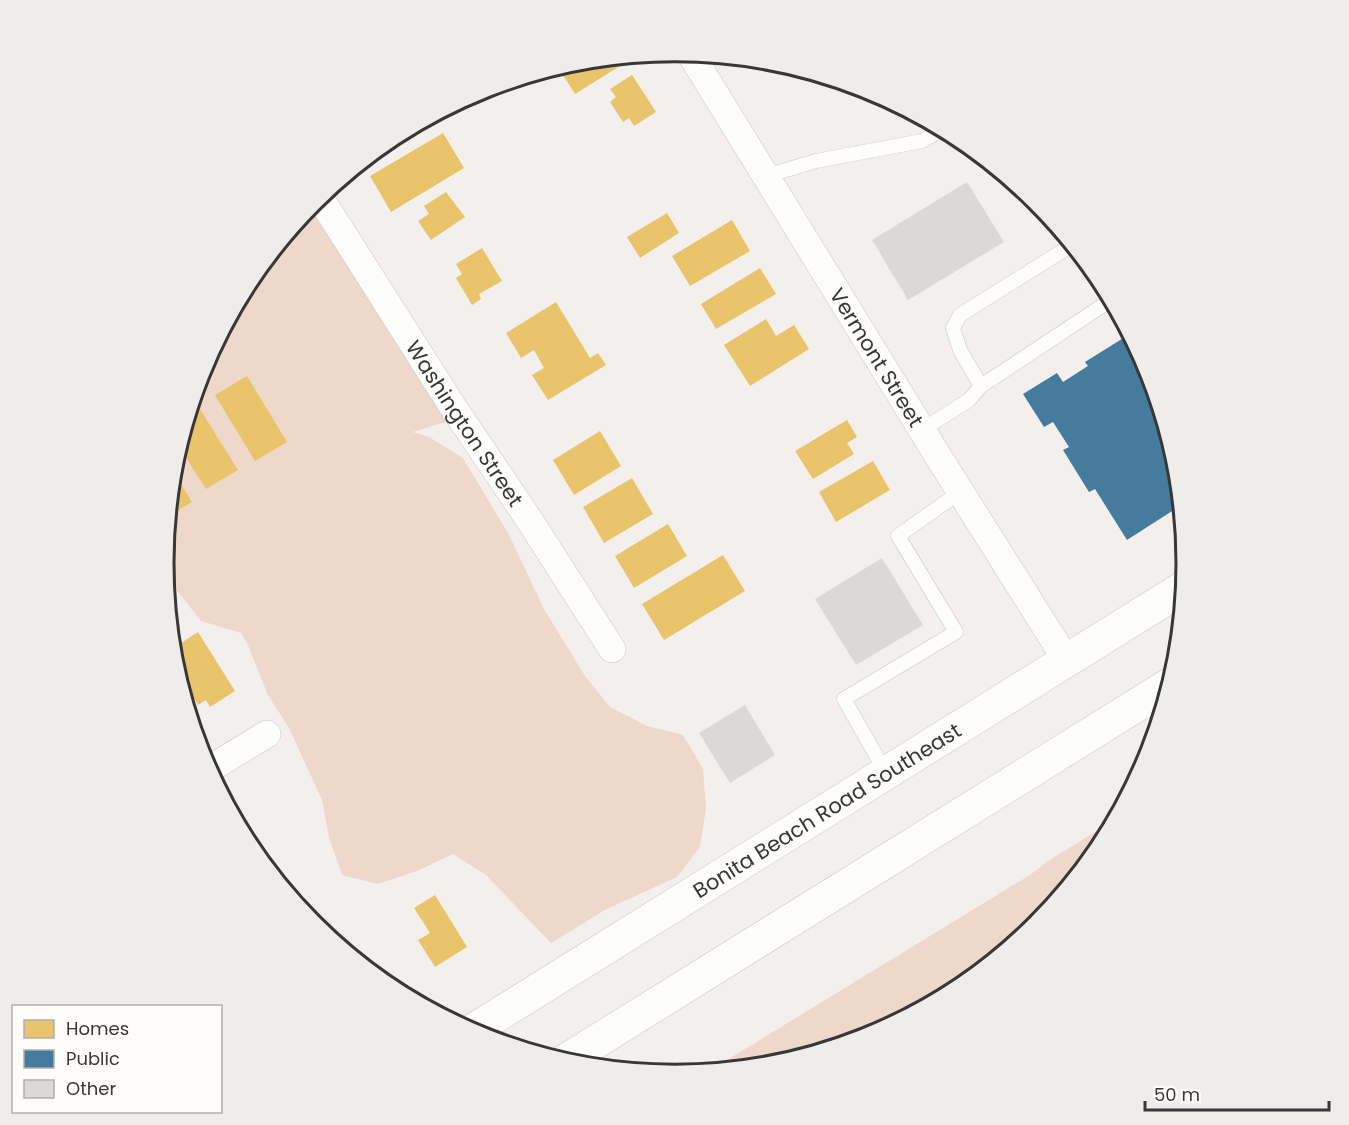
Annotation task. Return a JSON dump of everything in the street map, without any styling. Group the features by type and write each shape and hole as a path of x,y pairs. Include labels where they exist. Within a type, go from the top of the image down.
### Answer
{"main road":[{"name":"Bonita Beach Road Southeast","path":"482,1025 1174,594"},
{"path":"576,1054 1158,692"}],"street":[{"name":"Vermont Street","path":"697,63 960,492 1067,661"},
{"name":"Washington Street","path":"324,204 453,407 612,649"},
{"path":"217,765 267,734"}],"lane":[{"path":"766,176 816,161 922,141 934,134"},
{"path":"981,386 960,350 953,327 960,315 1065,249"},
{"path":"922,430 969,400 981,386 1104,305"},
{"path":"886,773 844,699 956,632 898,536 960,492"}],"shaded area":[{"path":"317,211 448,421 413,432 429,437 463,458 508,533 544,609 585,676 610,707 647,726 683,735 703,769 706,808 700,847 677,877 605,910 551,943 486,875 453,854 417,871 378,884 342,875 329,837 322,800 289,728 268,695 248,645 241,633 201,621 175,588 174,562 178,497 183,465 200,401 225,341 258,284"},
{"path":"1097,831 1072,867 1029,917 1005,939 953,979 896,1012 836,1037 772,1054 727,1060 1030,875"}],"building: Homes":[{"path":"622,65 575,94 563,75"},
{"path":"632,75 656,112 634,126 629,118 623,122 610,102 616,97 610,89"},
{"path":"443,133 464,168 391,212 370,176"},
{"path":"446,192 465,217 431,240 418,221 429,214 424,206"},
{"path":"667,213 679,233 640,258 627,237"},
{"path":"732,220 750,251 690,286 672,256"},
{"path":"482,248 502,281 479,294 481,299 472,305 456,278 462,274 456,264"},
{"path":"760,268 776,294 716,329 701,304"},
{"path":"556,302 590,358 598,353 606,365 548,400 532,375 544,368 534,350 521,358 506,333"},
{"path":"766,319 776,336 794,325 809,349 750,386 724,345"},
{"path":"247,376 287,442 255,461 215,395"},
{"path":"198,407 238,470 206,489 185,456"},
{"path":"847,420 857,437 847,443 854,454 813,479 795,451"},
{"path":"600,431 621,466 574,495 553,460"},
{"path":"873,461 890,490 836,522 819,492"},
{"path":"632,478 653,514 604,543 583,507"},
{"path":"180,483 192,502 177,511"},
{"path":"668,524 687,556 634,588 615,556"},
{"path":"723,555 745,591 664,640 642,604"},
{"path":"198,632 235,691 210,707 206,700 198,705 193,697 180,643"},
{"path":"435,895 467,947 435,967 418,940 430,933 414,908"}],"building: Public":[{"path":"1123,338 1149,401 1166,465 1172,511 1127,540 1095,489 1089,492 1063,450 1069,447 1053,422 1044,427 1023,394 1057,373 1063,382 1088,366 1085,362"}],"building: Other":[{"path":"967,182 1004,242 908,300 872,240"},
{"path":"882,558 923,625 856,665 815,599"},
{"path":"745,705 775,755 730,783 699,733"}]}
